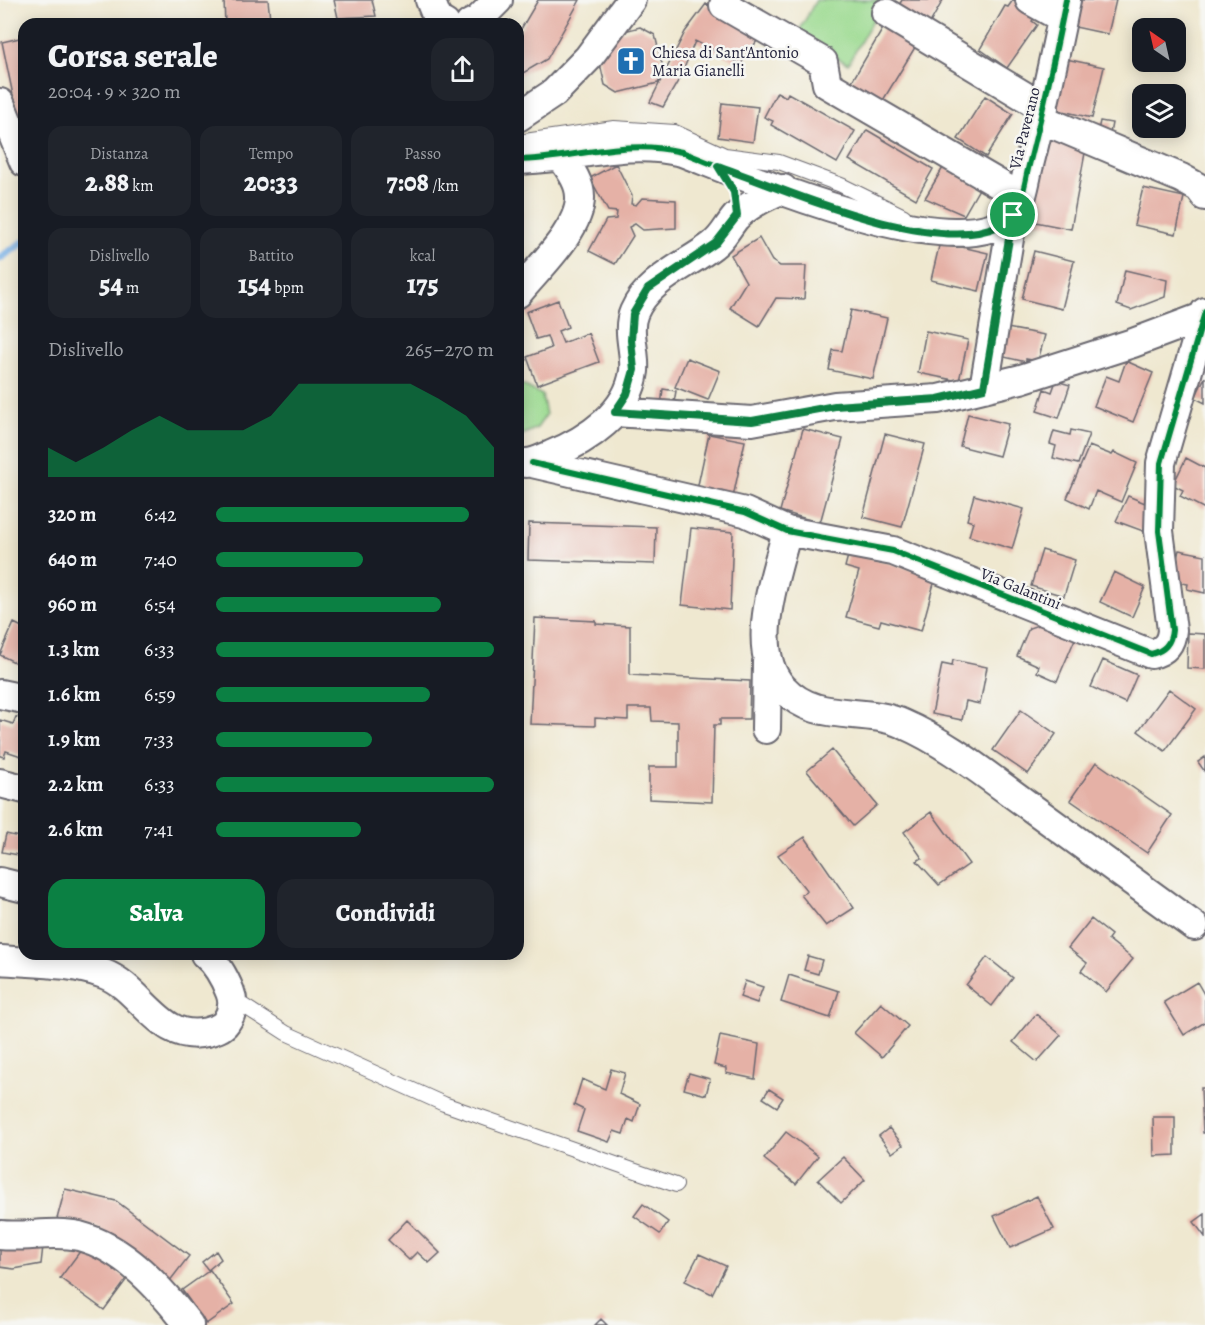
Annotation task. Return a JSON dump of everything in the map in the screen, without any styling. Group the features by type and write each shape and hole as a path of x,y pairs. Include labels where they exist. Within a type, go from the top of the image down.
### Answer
{"street":[{"path":"430,0 437,18"},
{"path":"480,18 498,0"},
{"path":"524,113 561,86 588,58 631,0"},
{"name":"Via Paverano","path":"984,388 1017,206 1042,114 1064,9 1030,0"},
{"path":"524,159 624,146 659,147 857,217 945,234 972,232 998,226 1017,206 827,84 823,62 724,4"},
{"path":"886,13 1042,114 1181,178 1199,188 1205,196"},
{"path":"0,103 18,147"},
{"path":"524,285 575,223 580,196 574,176 560,155"},
{"path":"718,166 734,192 737,216"},
{"path":"525,463 590,435 615,412 627,394 634,370 631,340 633,314 648,289 716,243 737,216 759,200 783,189"},
{"path":"615,412 752,421 835,406 938,399 984,388 1133,343 1204,315"},
{"name":"Via Galantini","path":"525,463 745,512 787,531 893,550 1151,654 1158,652 1171,638 1172,630 1159,531 1161,464 1204,315"},
{"path":"766,729 768,659 765,619 787,531"},
{"path":"746,614 751,654 768,659 783,688 803,705 829,713 865,715 901,723 951,750 1194,926"},
{"path":"0,694 18,698"},
{"path":"0,783 18,788"},
{"path":"0,882 18,886"},
{"path":"0,960 83,967 110,977 135,995 150,1013 177,1031 194,1035 224,1025 232,1014 233,999 221,973 210,960"},
{"path":"0,1235 37,1233 79,1236 110,1250 139,1269 189,1325"}],"lane":[{"path":"524,141 614,128 675,132 725,155 779,162 841,185 902,214 916,228"},
{"path":"233,999 286,1033 444,1104 676,1185"}],"green space":[{"path":"816,0 884,0 848,64 797,35"},
{"path":"524,386 542,395 546,415 537,428 524,434"}],"building":[{"path":"224,0 268,0 270,18 225,18"},
{"path":"334,0 372,0 376,16 338,18"},
{"path":"538,0 580,0 547,59 524,72 524,24"},
{"path":"902,0 943,0 926,30 895,12"},
{"path":"1013,0 1036,15 1032,21 1037,25 1007,68 980,49 1005,6 1008,7"},
{"path":"1081,0 1116,0 1108,34 1075,27"},
{"path":"706,4 761,35 741,64 695,41 681,76 663,107 650,102 685,32"},
{"path":"885,25 917,44 879,107 848,88"},
{"name":"Chiesa di Sant'Antonio Maria Gianelli","path":"640,27 655,35 664,72 658,83 618,93 605,85 597,51 605,36"},
{"path":"18,38 18,119 2,42"},
{"path":"1066,59 1104,67 1092,118 1054,109"},
{"path":"777,92 786,97 788,93 855,131 837,163 771,125 773,121 764,117"},
{"path":"985,96 1013,114 986,157 958,139"},
{"path":"722,103 758,107 753,142 718,137"},
{"path":"1100,121 1112,123 1109,139 1097,135"},
{"path":"867,130 933,169 916,199 849,160"},
{"path":"1049,138 1085,153 1071,229 1030,221"},
{"path":"616,164 632,196 631,204 636,205 642,198 676,200 676,228 643,230 635,224 629,227 633,236 615,264 589,251 606,220 616,219 617,212 608,211 590,178"},
{"path":"944,166 980,187 964,215 925,198"},
{"path":"1143,188 1184,197 1176,234 1134,225"},
{"path":"759,238 772,261 780,266 806,266 804,299 776,298 759,326 730,308 746,282 731,255"},
{"path":"940,242 988,253 979,291 931,280"},
{"path":"1034,251 1074,261 1062,309 1022,299"},
{"path":"1125,270 1167,280 1165,297 1131,310 1117,305"},
{"path":"558,300 568,327 558,331 563,343 588,333 599,362 537,385 527,357 551,348 547,336 536,339 526,312"},
{"path":"851,310 887,318 873,379 829,370 833,350 842,351"},
{"path":"1007,328 1045,335 1038,361 1026,359 1026,362 1000,356"},
{"path":"926,331 968,340 959,381 918,373"},
{"path":"687,358 720,371 708,400 675,387"},
{"path":"1126,361 1153,373 1133,422 1094,406 1106,376 1119,381"},
{"path":"1205,377 1205,403 1195,398"},
{"path":"1056,381 1070,385 1059,418 1037,411 1044,389 1052,392"},
{"path":"663,389 676,391 673,408 661,406"},
{"path":"968,414 1008,424 999,456 960,446"},
{"path":"803,429 843,439 820,523 780,511"},
{"path":"1071,430 1089,434 1078,464 1053,458 1056,446 1050,444 1054,431 1070,435"},
{"path":"709,434 745,441 732,502 696,494"},
{"path":"885,434 925,444 902,527 863,517"},
{"path":"1089,446 1112,455 1114,452 1137,463 1121,502 1096,491 1089,509 1067,498"},
{"path":"1186,458 1205,468 1205,509 1180,496 1183,490 1173,485"},
{"path":"974,495 1024,509 1012,549 969,536 973,522 967,520"},
{"path":"1128,496 1150,505 1151,534 1116,521"},
{"path":"529,523 656,527 655,564 528,560"},
{"path":"691,528 733,532 730,610 682,605"},
{"path":"1042,550 1075,560 1064,596 1031,586"},
{"path":"1179,550 1205,555 1205,593 1187,589 1188,584 1177,582 1175,567"},
{"path":"849,552 936,576 921,631 881,620 879,626 846,617 859,571 845,567"},
{"path":"1114,572 1145,587 1132,617 1100,602"},
{"path":"535,618 596,621 596,624 630,626 630,675 750,681 749,719 720,719 720,725 714,725 712,802 649,799 649,767 678,767 678,722 652,721 651,708 628,708 628,720 595,718 595,726 530,724"},
{"path":"14,623 18,625 18,664 0,655"},
{"path":"1041,624 1075,639 1057,681 1037,672 1039,666 1017,656 1029,628"},
{"path":"1188,633 1205,634 1205,669 1187,668"},
{"path":"953,660 987,667 980,704 966,701 962,720 932,714 942,664 952,666"},
{"path":"1103,660 1137,675 1125,703 1091,687"},
{"path":"1169,689 1196,709 1165,751 1138,731"},
{"path":"1021,710 1056,734 1028,774 993,750"},
{"path":"16,717 18,718 18,755 6,751 4,757 0,756 0,720 13,724"},
{"path":"832,750 877,805 853,826 807,771"},
{"path":"1205,757 1205,772 1198,762"},
{"path":"1096,762 1172,815 1147,853 1070,800"},
{"path":"931,812 969,864 939,885 917,861 922,858 904,832"},
{"path":"6,834 18,837 18,855 2,852"},
{"path":"805,837 854,908 826,926 801,895 807,891 778,855"},
{"path":"1091,919 1111,935 1108,939 1133,959 1106,992 1081,971 1087,963 1068,948"},
{"path":"808,956 822,960 818,974 804,970"},
{"path":"987,957 1013,978 992,1006 966,985"},
{"path":"789,975 839,991 830,1018 781,1002"},
{"path":"745,981 763,987 757,1003 740,997"},
{"path":"1197,982 1205,996 1205,1022 1184,1035 1164,1002"},
{"path":"881,1003 908,1026 882,1057 854,1033"},
{"path":"1036,1014 1061,1035 1037,1062 1013,1042"},
{"path":"720,1036 759,1044 755,1079 726,1073 726,1068 714,1065"},
{"path":"611,1069 625,1073 619,1094 640,1104 634,1122 628,1119 623,1134 614,1131 609,1142 577,1131 584,1110 574,1105 582,1079 605,1089"},
{"path":"689,1073 710,1079 706,1095 684,1089"},
{"path":"1201,1088 1205,1088 1205,1133 1203,1133"},
{"path":"769,1089 783,1098 777,1107 763,1098"},
{"path":"1153,1117 1175,1117 1175,1155 1154,1156"},
{"path":"889,1128 903,1145 892,1153 879,1136"},
{"path":"786,1132 818,1156 796,1184 764,1159"},
{"path":"843,1157 865,1180 841,1203 818,1180"},
{"path":"65,1189 116,1201 189,1256 169,1282 96,1227 57,1219"},
{"path":"1037,1196 1054,1229 1010,1248 994,1216"},
{"path":"643,1204 668,1222 660,1234 634,1216"},
{"path":"1205,1214 1205,1237 1194,1222"},
{"path":"407,1220 440,1253 429,1263 417,1252 409,1260 388,1240"},
{"path":"0,1243 43,1246 41,1264 14,1269 0,1267"},
{"path":"84,1246 127,1279 104,1310 60,1278"},
{"path":"216,1251 221,1259 208,1270 202,1262"},
{"path":"699,1254 726,1266 712,1294 685,1281"},
{"path":"210,1270 234,1304 206,1324 182,1290"},
{"path":"601,1319 607,1325 595,1325"}],"waterway":[{"path":"0,258 18,246"}],"cycle path":[{"path":"524,160 619,148 660,148 682,152 753,180 850,213 900,225 946,232 984,229 1011,216 1021,199 1066,0"},
{"path":"532,463 745,512 787,531 893,551 1151,654 1166,646 1172,630 1159,531 1161,463 1205,312"}],"place":[{"name":"Chiesa di Sant'Antonio Maria Gianelli","path":"631,61"}],"route":[{"path":"718,166 857,217 945,234 972,232 998,226 1013,215 984,388 938,399 835,406 752,421 615,412 627,394 634,370 631,340 633,314 648,289 716,243 737,216 734,192 718,166"}]}
